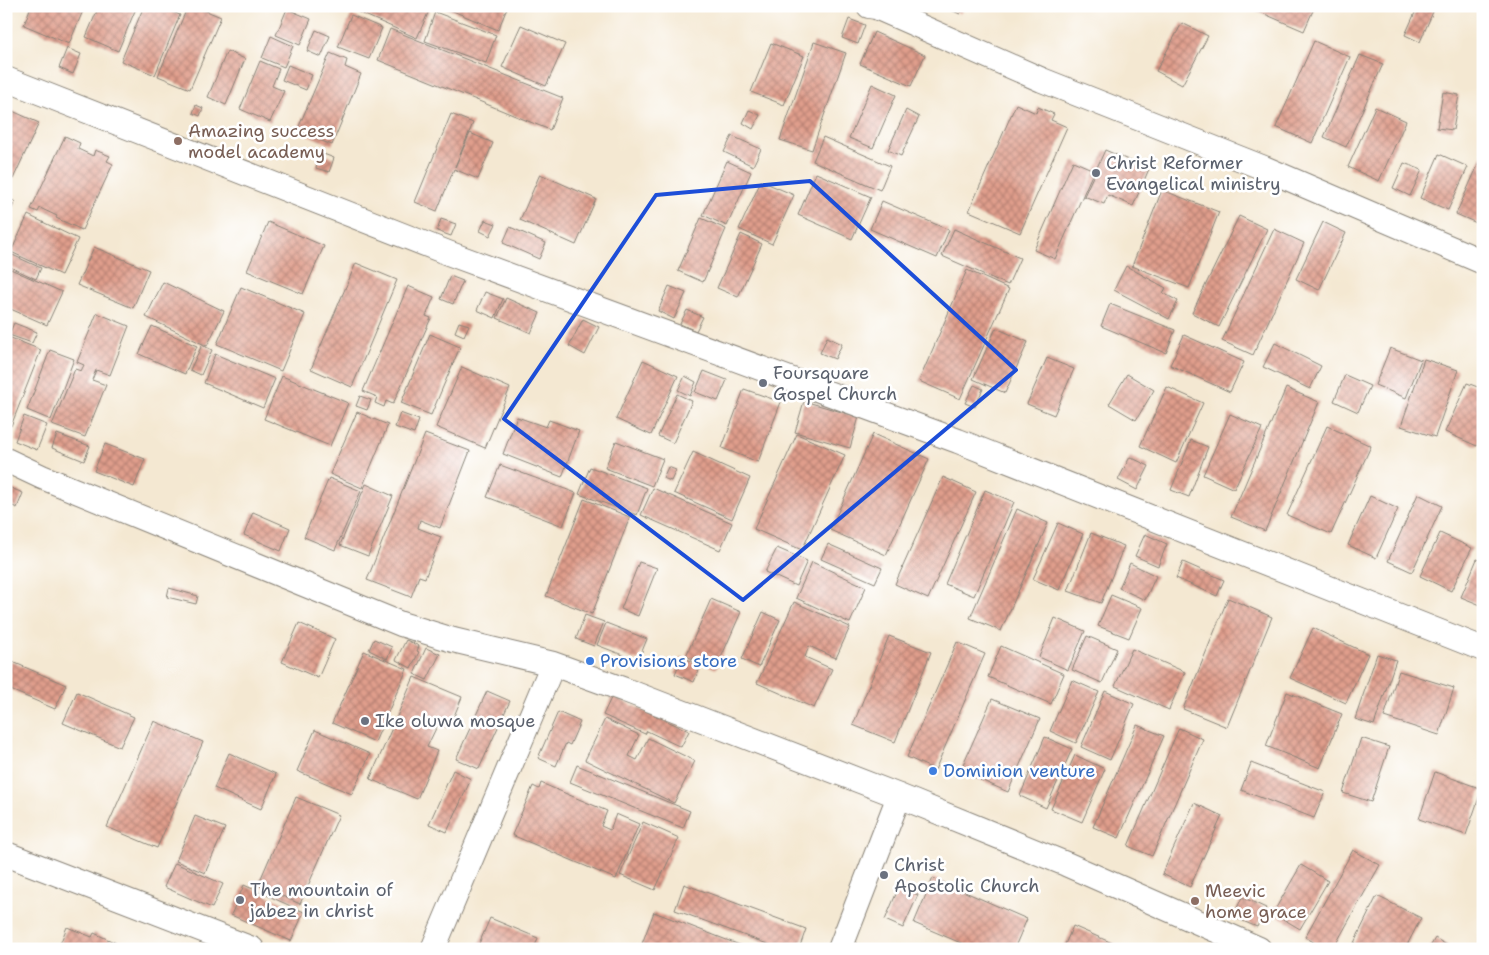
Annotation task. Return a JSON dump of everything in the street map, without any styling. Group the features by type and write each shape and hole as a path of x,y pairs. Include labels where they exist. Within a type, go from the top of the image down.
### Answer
{"street":[{"path":"869,6 876,7 1042,80 1264,168 1483,262"},
{"path":"6,79 448,253 958,441 1483,649"},
{"path":"6,460 401,624 453,640 553,664 634,693 899,796 1066,864 1245,946"},
{"path":"433,949 553,664"},
{"path":"840,949 899,796"},
{"path":"6,854 252,949"}],"highlighted area":[{"path":"810,181 1016,370 743,600 504,419 656,195"}],"building":[{"path":"31,6 85,6 69,44 24,25"},
{"path":"99,6 137,6 118,51 86,37"},
{"path":"144,6 153,9 154,6 158,6 180,15 155,75 121,61"},
{"path":"188,6 194,6 221,17 190,89 158,76"},
{"path":"360,6 431,6 417,38 358,12"},
{"path":"441,6 508,6 498,30"},
{"path":"942,6 964,6 960,14"},
{"path":"1254,6 1315,6 1304,31 1253,9"},
{"path":"1418,6 1435,7 1420,42 1405,35"},
{"path":"287,9 311,19 300,45 276,35"},
{"path":"435,12 496,35 486,63 425,41"},
{"path":"351,15 382,28 369,59 338,47"},
{"path":"849,19 865,25 858,44 842,38"},
{"path":"1182,23 1208,36 1182,85 1156,71"},
{"path":"521,25 565,44 546,86 502,67"},
{"path":"390,29 563,98 550,130 378,60"},
{"path":"316,30 330,36 321,57 307,51"},
{"path":"874,32 925,55 911,86 860,64"},
{"path":"271,36 293,46 284,67 262,58"},
{"path":"1314,41 1350,57 1312,143 1276,127"},
{"path":"814,42 846,53 812,150 780,140"},
{"path":"771,43 804,56 784,105 751,92"},
{"path":"67,48 81,54 73,74 59,68"},
{"path":"227,51 245,59 226,105 208,97"},
{"path":"330,53 347,60 345,67 361,74 332,145 297,131"},
{"path":"1360,55 1383,64 1346,147 1324,137"},
{"path":"260,61 279,69 272,86 284,91 270,122 240,109"},
{"path":"288,65 312,75 306,90 282,80"},
{"path":"872,84 896,95 873,148 849,138"},
{"path":"1443,92 1459,95 1453,130 1437,128"},
{"path":"1016,104 1036,113 1038,107 1054,114 1051,120 1067,127 1020,233 969,211"},
{"path":"196,105 203,108 200,116 193,113"},
{"path":"1375,107 1406,121 1379,181 1348,167"},
{"path":"6,108 39,123 13,179 6,176"},
{"path":"749,110 760,115 753,129 743,123"},
{"path":"906,110 919,117 901,156 888,150"},
{"path":"451,114 473,123 455,167 470,133 493,143 478,179 454,169 437,211 415,202"},
{"path":"65,136 80,143 78,149 93,156 95,150 110,156 107,161 113,164 82,230 40,208 38,212 31,209"},
{"path":"732,136 761,149 753,166 724,152"},
{"path":"823,137 890,166 880,190 813,161"},
{"path":"1105,150 1149,169 1133,206 1108,195 1104,204 1084,196"},
{"path":"321,153 334,158 329,172 316,168"},
{"path":"1439,154 1468,167 1448,210 1420,198"},
{"path":"1483,154 1483,222 1481,225 1456,214"},
{"path":"727,161 751,172 727,226 703,215"},
{"path":"1073,161 1094,170 1055,259 1034,250"},
{"path":"1404,163 1422,170 1410,196 1393,188"},
{"path":"816,173 871,197 852,239 798,215"},
{"path":"540,174 596,199 576,245 520,220"},
{"path":"761,181 794,195 772,244 739,229"},
{"path":"1162,190 1219,212 1189,288 1132,266"},
{"path":"6,198 15,201 6,222"},
{"path":"882,201 949,230 937,258 870,229"},
{"path":"28,215 78,239 61,275 11,252"},
{"path":"1239,216 1267,229 1219,327 1192,313"},
{"path":"701,218 726,229 703,282 678,271"},
{"path":"441,219 456,224 451,236 437,231"},
{"path":"485,220 496,224 490,236 480,231"},
{"path":"268,222 324,246 303,294 247,271"},
{"path":"1323,222 1346,233 1319,290 1296,279"},
{"path":"510,227 546,243 539,259 503,243"},
{"path":"954,229 1020,258 1008,285 942,256"},
{"path":"1274,229 1304,243 1253,355 1222,341"},
{"path":"741,234 762,244 738,297 717,288"},
{"path":"94,247 149,270 133,308 77,285"},
{"path":"6,252 41,268 36,279 6,265"},
{"path":"356,263 397,280 352,387 311,369"},
{"path":"1126,266 1166,288 1163,293 1178,301 1169,319 1114,290"},
{"path":"6,267 62,292 47,325 6,307"},
{"path":"967,270 1009,289 960,399 919,381"},
{"path":"450,276 463,281 453,304 441,299"},
{"path":"163,282 224,311 207,346 146,317"},
{"path":"408,286 434,297 426,316 431,318 393,404 386,401 384,407 375,403 377,397 363,391"},
{"path":"669,286 686,293 674,319 658,311"},
{"path":"241,287 305,314 281,371 217,344"},
{"path":"485,292 503,299 495,318 477,310"},
{"path":"506,298 540,313 531,333 497,318"},
{"path":"1110,304 1175,330 1166,353 1101,326"},
{"path":"687,310 703,317 696,331 680,324"},
{"path":"97,313 129,326 110,375 96,370 92,380 106,385 85,437 52,425 75,369 81,371 84,365 77,362"},
{"path":"583,319 599,327 585,355 569,346"},
{"path":"459,322 469,325 464,336 455,332"},
{"path":"14,323 37,332 32,343 9,335"},
{"path":"152,326 197,346 185,374 139,354"},
{"path":"996,328 1028,342 1005,393 973,379"},
{"path":"430,334 460,347 431,415 401,403"},
{"path":"1184,335 1244,362 1230,392 1170,365"},
{"path":"6,336 41,350 11,426 6,424"},
{"path":"827,337 842,344 835,359 820,353"},
{"path":"1275,343 1321,366 1310,389 1263,367"},
{"path":"202,345 212,350 201,375 190,370"},
{"path":"1390,348 1421,360 1406,398 1375,385"},
{"path":"50,350 74,359 51,420 27,410"},
{"path":"215,354 275,379 263,408 204,383"},
{"path":"1047,358 1074,369 1054,415 1027,404"},
{"path":"1424,359 1458,370 1435,437 1401,426"},
{"path":"643,360 678,376 651,435 616,419"},
{"path":"462,367 510,388 485,448 436,427"},
{"path":"704,371 727,380 718,401 695,392"},
{"path":"1127,374 1154,390 1136,420 1109,404"},
{"path":"1345,375 1370,386 1358,412 1334,401"},
{"path":"282,376 348,403 330,446 264,419"},
{"path":"685,376 696,382 690,396 678,390"},
{"path":"1467,383 1483,389 1483,433 1477,446 1445,432"},
{"path":"974,385 983,389 975,407 965,403"},
{"path":"1167,387 1203,403 1176,463 1140,446"},
{"path":"1286,388 1319,402 1265,531 1231,517"},
{"path":"744,389 781,402 758,462 722,448"},
{"path":"677,394 692,401 673,443 658,436"},
{"path":"360,396 371,400 367,410 356,406"},
{"path":"804,401 859,417 850,448 795,432"},
{"path":"357,412 388,425 362,488 330,474"},
{"path":"400,413 419,420 414,434 395,427"},
{"path":"1230,414 1262,428 1234,489 1203,475"},
{"path":"24,416 47,425 37,450 15,441"},
{"path":"517,417 546,427 549,420 579,431 562,477 503,454"},
{"path":"1327,426 1371,446 1331,534 1287,515"},
{"path":"57,434 90,446 84,461 52,448"},
{"path":"425,434 470,451 440,528 420,520 418,528 441,537 425,578 419,576 411,597 367,580"},
{"path":"797,434 845,455 802,550 754,529"},
{"path":"873,434 929,459 886,555 830,530"},
{"path":"1191,440 1208,447 1189,497 1171,490"},
{"path":"616,441 663,459 652,486 605,468"},
{"path":"105,444 145,459 134,487 94,471"},
{"path":"693,452 750,478 732,519 674,493"},
{"path":"1130,457 1149,466 1137,490 1118,480"},
{"path":"500,465 576,493 563,526 487,497"},
{"path":"590,467 647,488 637,515 579,494"},
{"path":"668,467 676,470 671,481 663,478"},
{"path":"943,477 976,492 928,599 895,584"},
{"path":"329,478 361,491 335,550 304,537"},
{"path":"366,484 393,496 368,556 340,545"},
{"path":"6,486 23,493 17,508 6,503"},
{"path":"653,488 732,523 720,550 641,515"},
{"path":"985,490 1014,502 974,596 945,584"},
{"path":"1418,494 1442,506 1412,572 1388,561"},
{"path":"1370,496 1398,509 1376,558 1348,545"},
{"path":"584,499 630,517 592,614 546,596"},
{"path":"1017,509 1048,523 1001,631 970,618"},
{"path":"253,512 290,528 281,551 244,535"},
{"path":"1058,523 1083,534 1059,590 1033,579"},
{"path":"1091,533 1124,546 1101,603 1068,591"},
{"path":"1440,533 1472,548 1451,591 1420,576"},
{"path":"1145,534 1167,544 1158,566 1135,556"},
{"path":"828,544 882,568 875,583 821,559"},
{"path":"777,548 807,561 796,586 765,572"},
{"path":"1477,559 1483,561 1483,606 1461,597"},
{"path":"639,562 657,568 638,616 621,609"},
{"path":"812,562 866,587 850,623 796,598"},
{"path":"1183,562 1224,580 1217,596 1176,578"},
{"path":"1130,563 1156,576 1145,600 1119,588"},
{"path":"169,588 198,596 196,604 167,597"},
{"path":"1111,595 1142,608 1129,638 1098,626"},
{"path":"1228,598 1272,617 1227,727 1183,709"},
{"path":"711,599 741,612 716,669 686,656"},
{"path":"794,602 850,627 836,658 809,646 805,657 832,669 814,708 757,683"},
{"path":"763,612 780,620 759,667 742,659"},
{"path":"585,615 604,622 594,646 576,639"},
{"path":"1055,618 1085,631 1068,670 1039,657"},
{"path":"299,623 335,639 318,678 282,662"},
{"path":"606,623 647,639 638,661 597,645"},
{"path":"1313,628 1368,654 1346,703 1290,678"},
{"path":"889,636 931,652 895,742 853,725"},
{"path":"1087,636 1117,649 1102,683 1072,670"},
{"path":"374,639 392,647 387,659 369,650"},
{"path":"406,640 419,646 417,651 419,652 411,668 396,660"},
{"path":"957,642 985,654 935,770 907,757"},
{"path":"1001,646 1064,674 1051,704 988,677"},
{"path":"426,648 440,654 427,680 414,674"},
{"path":"1132,649 1185,672 1169,710 1115,686"},
{"path":"364,651 407,669 375,742 332,723"},
{"path":"1377,654 1396,660 1374,725 1355,719"},
{"path":"682,657 701,665 694,682 675,674"},
{"path":"6,659 66,685 55,709 6,688"},
{"path":"1399,671 1454,688 1439,735 1384,717"},
{"path":"414,677 462,697 449,728 438,724 427,747 437,751 417,799 370,779"},
{"path":"1072,680 1099,692 1076,743 1050,731"},
{"path":"487,691 510,701 479,769 456,759"},
{"path":"1105,691 1134,704 1110,760 1081,747"},
{"path":"77,692 134,717 120,747 63,723"},
{"path":"1287,692 1342,714 1320,768 1266,746"},
{"path":"612,696 689,731 681,747 647,731 645,734 603,715"},
{"path":"992,699 1040,719 1008,792 960,771"},
{"path":"558,712 580,722 570,745 566,743 556,766 538,758"},
{"path":"605,719 639,735 629,756 637,760 648,738 695,761 674,803 585,760"},
{"path":"154,721 203,742 157,848 107,827"},
{"path":"1137,725 1164,736 1119,838 1093,827"},
{"path":"1179,728 1203,739 1152,856 1128,846"},
{"path":"315,730 370,754 352,794 297,771"},
{"path":"1045,737 1072,749 1046,808 1020,796"},
{"path":"1361,738 1389,747 1371,802 1343,793"},
{"path":"229,753 276,774 261,809 214,788"},
{"path":"1075,755 1105,769 1082,822 1051,809"},
{"path":"1251,763 1325,792 1314,818 1241,790"},
{"path":"577,765 690,811 683,828 570,782"},
{"path":"453,770 471,779 447,832 429,824"},
{"path":"1435,772 1482,789 1466,835 1419,819"},
{"path":"541,783 607,811 601,826 610,830 616,814 639,824 616,879 512,835 533,786 539,789"},
{"path":"296,797 339,815 300,904 258,885"},
{"path":"1194,803 1222,816 1190,887 1162,874"},
{"path":"195,816 225,828 205,873 176,861"},
{"path":"643,822 679,838 655,890 620,875"},
{"path":"1353,850 1380,865 1333,949 1325,949 1305,937"},
{"path":"175,863 223,884 212,908 164,887"},
{"path":"1301,865 1328,881 1300,929 1273,913"},
{"path":"933,878 1027,919 1014,949 975,949 914,923"},
{"path":"684,884 806,929 799,949 781,949 675,910"},
{"path":"244,885 304,912 291,941 231,915"},
{"path":"899,887 918,895 903,928 885,920"},
{"path":"1377,896 1421,918 1405,949 1351,949"},
{"path":"1242,897 1266,908 1257,927 1233,917"},
{"path":"654,912 750,949 640,949"},
{"path":"490,918 538,938 534,949 483,949 478,946"},
{"path":"1073,926 1126,949 1063,949"},
{"path":"67,927 92,937 94,933 116,943 115,947 119,949 58,949"},
{"path":"1435,938 1453,949 1429,949"}],"place":[{"name":"Amazing success model academy","path":"178,141"},
{"name":"Christ Reformer Evangelical ministry","path":"1096,173"},
{"name":"Foursquare Gospel Church","path":"763,383"},
{"name":"Provisions store","path":"590,661"},
{"name":"Ike oluwa mosque","path":"365,721"},
{"name":"Dominion venture","path":"933,771"},
{"name":"Christ Apostolic Church","path":"884,875"},
{"name":"The mountain of jabez in christ","path":"240,900"},
{"name":"Meevic home grace","path":"1195,901"}]}
